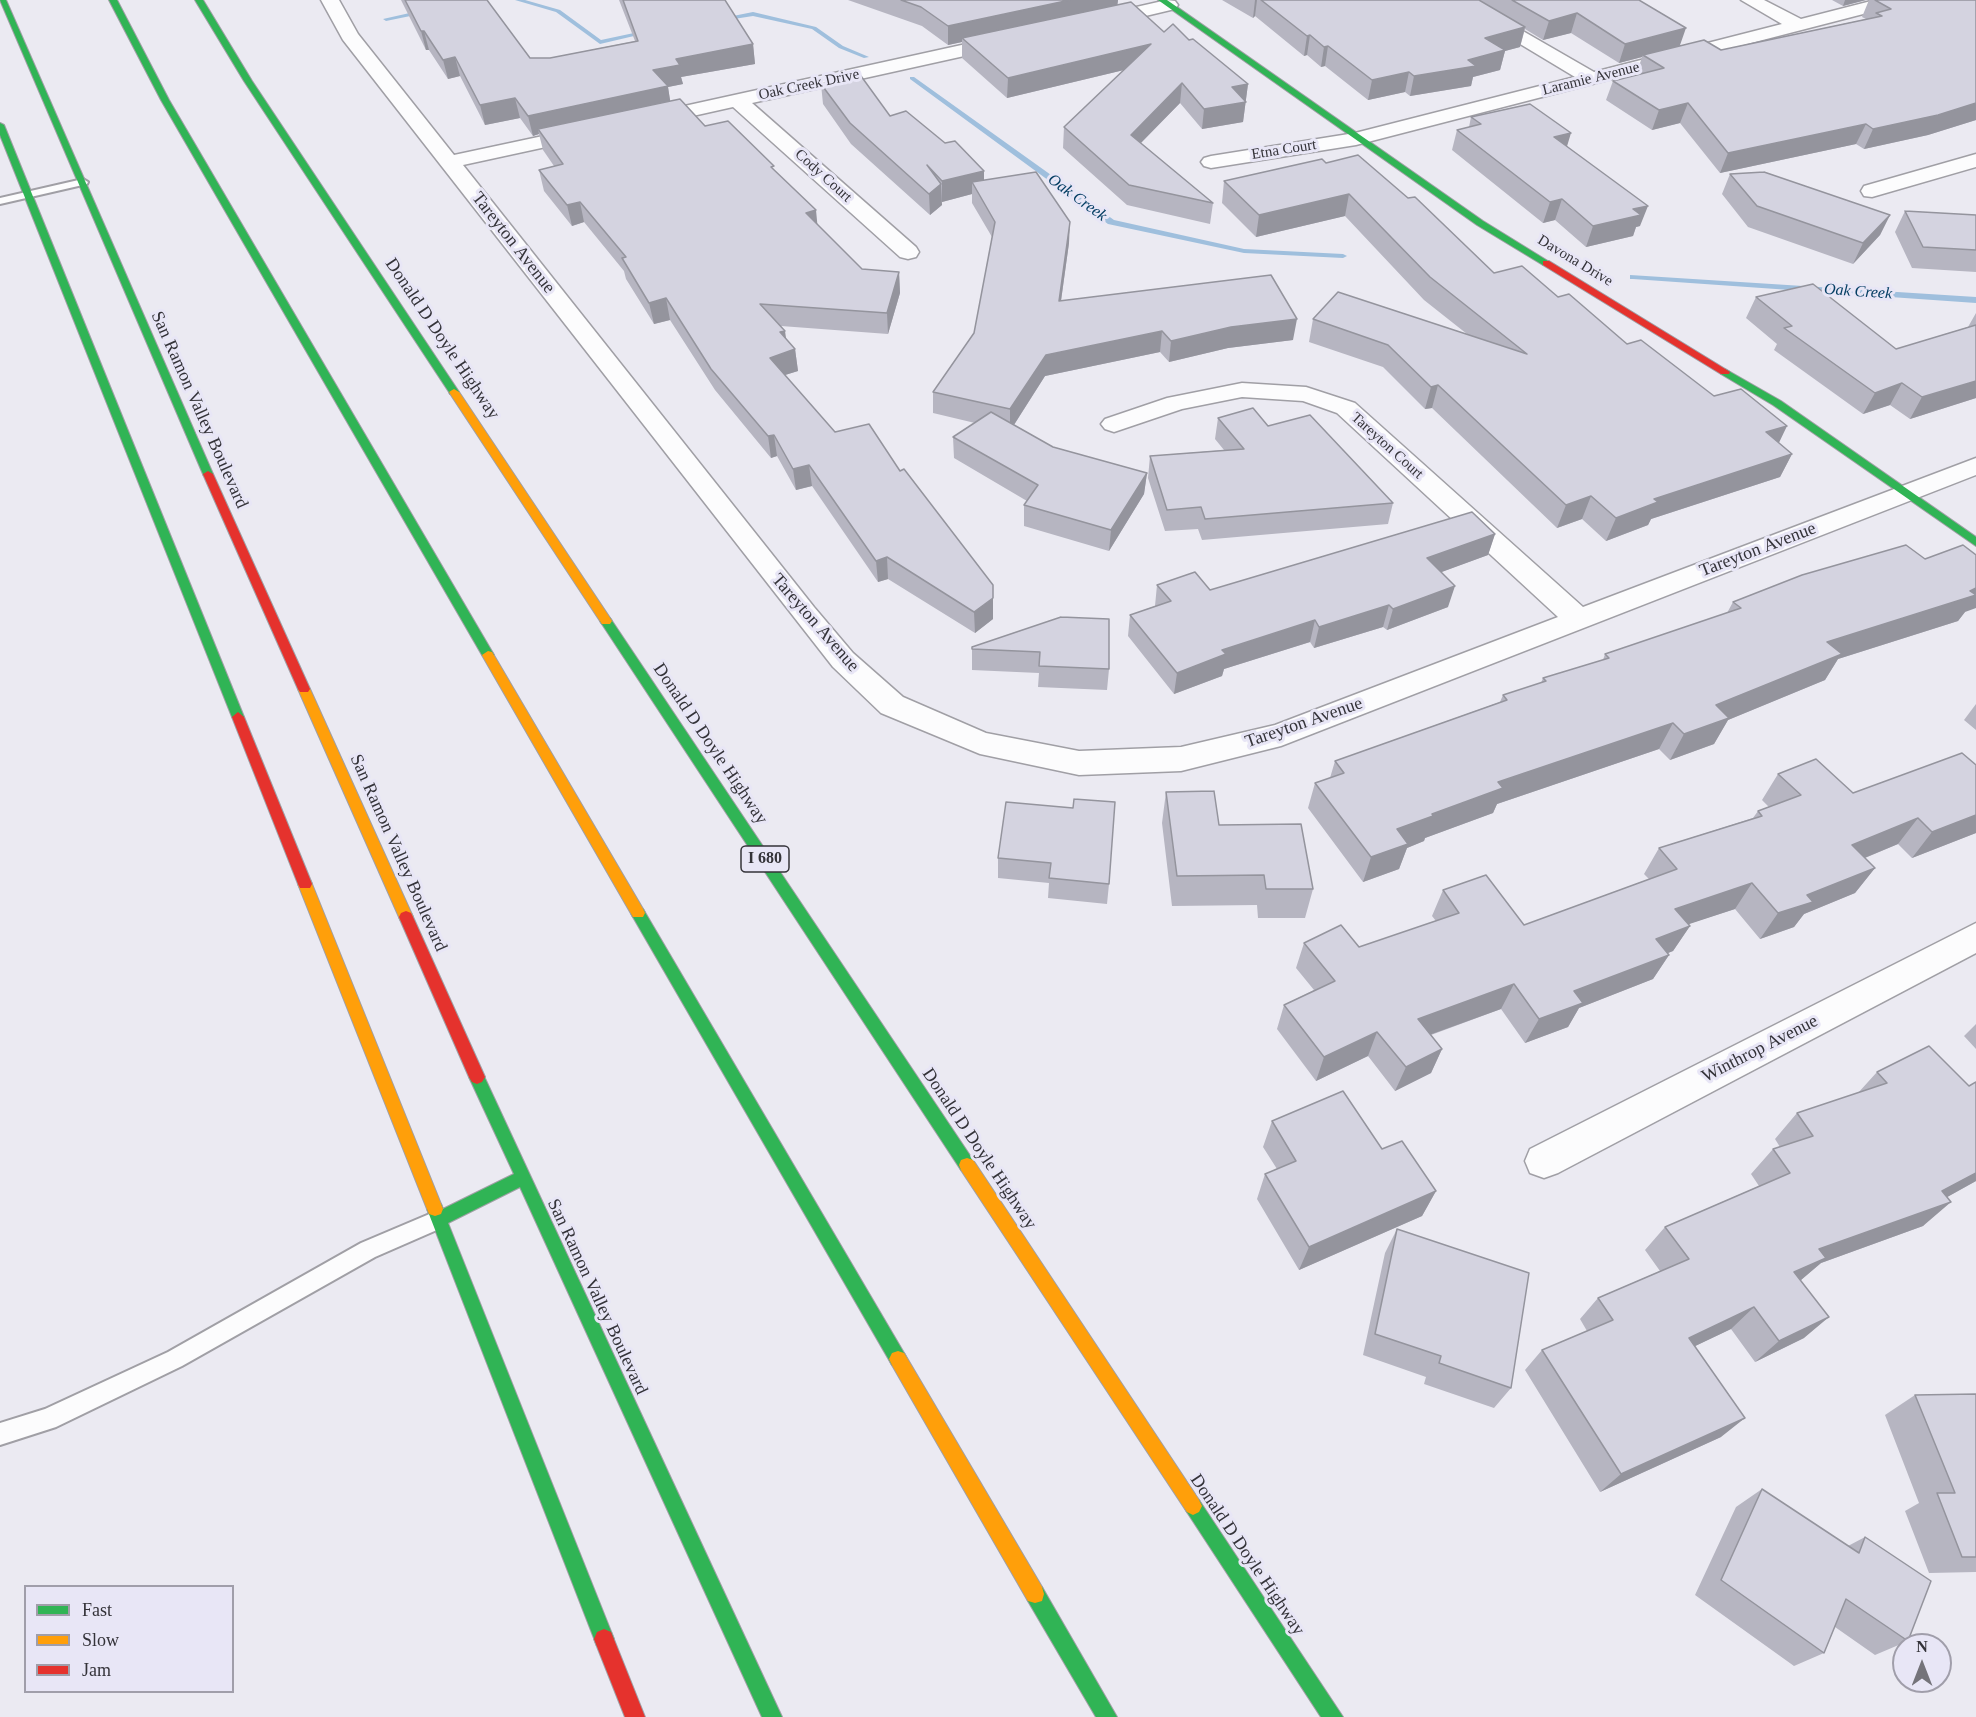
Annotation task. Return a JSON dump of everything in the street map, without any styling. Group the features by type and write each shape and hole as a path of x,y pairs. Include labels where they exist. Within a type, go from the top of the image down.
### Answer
{"main road":[{"name":"San Ramon Valley Boulevard","path":"2,0 83,182 129,297 522,1178 772,1717"},
{"path":"113,0 165,100 242,234 1107,1717"},
{"name":"Donald D Doyle Highway","path":"199,0 254,91 1334,1717"},
{"name":"Davona Drive","path":"1165,3 1356,139 1480,223 1777,403 1908,492 1976,542"},
{"path":"0,125 439,1219 635,1717"},
{"path":"439,1219 522,1178"}],"street":[{"name":"Tareyton Avenue","path":"330,0 350,36 804,614 843,660 892,705 980,743 1079,763 1181,759 1281,735 1976,466"},
{"path":"1456,0 1593,79"},
{"path":"1750,0 1799,25"},
{"name":"Laramie Avenue","path":"1356,139 1896,0"},
{"path":"1076,26 1165,3"},
{"name":"Oak Creek Drive","path":"634,123 1029,36"},
{"name":"Cody Court","path":"738,101 908,252"},
{"path":"449,162 599,130"},
{"name":"Etna Court","path":"1211,162 1356,139"},
{"path":"1872,191 1976,160"},
{"name":"Tareyton Court","path":"1113,424 1176,403 1242,390 1306,394 1346,408 1579,620"},
{"name":"Winthrop Avenue","path":"1544,1161 1976,937"}],"lane":[{"path":"0,201 83,182"},
{"path":"0,1434 48,1419 175,1359 368,1250 439,1219"}],"building":[{"path":"405,0 487,0 530,58 550,58 638,41 623,0 725,0 753,44 676,59 680,65 653,70 668,86 528,116 515,98 480,105 455,57 443,60 424,31 421,31"},
{"path":"901,0 1070,0 948,26 921,7"},
{"path":"1261,0 1479,0 1525,27 1485,38 1505,50 1468,60 1476,66 1414,76 1409,72 1372,80 1328,46 1324,47 1310,35 1307,36"},
{"path":"1512,0 1639,0 1686,28 1625,44 1577,13 1549,21"},
{"path":"1875,0 1976,0 1976,103 1938,115 1873,129 1866,124 1728,153 1688,103 1659,110 1613,81 1664,68 1643,55 1704,40 1721,50 1882,16 1876,13 1891,9"},
{"path":"1131,2 1164,32 1173,24 1189,40 1193,39 1248,84 1232,87 1246,102 1204,109 1182,83 1131,135 1213,203 1129,185 1064,127 1151,44 1008,78 962,38"},
{"path":"861,76 890,116 906,111 945,143 955,141 984,171 942,181 927,165 941,184 929,194 850,123 821,84"},
{"path":"680,99 705,126 728,121 816,210 806,213 862,269 899,272 887,313 760,304 785,331 780,332 795,349 770,358 835,432 869,424 900,471 904,469 993,585 993,598 974,612 887,557 876,561 809,465 793,469 774,435 768,436 711,369 666,298 649,303 622,258 626,257 580,202 567,205 539,170 563,164 538,129"},
{"path":"1530,104 1571,133 1554,137 1648,206 1633,209 1641,215 1593,226 1562,199 1550,202 1457,130 1481,124 1471,117"},
{"path":"1358,155 1408,198 1415,197 1494,273 1522,266 1558,297 1569,294 1627,344 1641,340 1714,396 1741,389 1787,426 1766,432 1792,454 1654,499 1658,502 1616,518 1591,496 1566,505 1438,385 1431,387 1388,345 1313,319 1338,292 1527,354 1430,277 1349,194 1259,215 1224,181 1322,159 1326,163"},
{"path":"1036,172 1070,222 1059,301 1271,275 1297,319 1231,327 1171,341 1162,331 1046,355 1010,409 933,392 974,333 995,222 972,182"},
{"path":"1764,172 1890,215 1863,243 1757,206 1730,174"},
{"path":"1905,211 1976,215 1976,250 1923,247"},
{"path":"1813,284 1896,349 1976,325 1976,381 1922,397 1902,383 1875,393 1784,328 1792,326 1756,297"},
{"path":"1253,408 1268,426 1310,415 1393,503 1205,519 1201,507 1167,510 1150,456 1244,449 1218,418"},
{"path":"991,412 1053,447 1147,473 1111,530 1024,505 1038,485 953,437"},
{"path":"1472,512 1495,534 1427,558 1455,586 1393,609 1389,605 1319,627 1315,620 1222,650 1226,654 1177,673 1130,615 1171,601 1157,585 1195,572 1210,590"},
{"path":"1906,545 1925,559 1963,545 1976,555 1976,588 1970,591 1976,595 1827,642 1842,654 1716,705 1729,718 1684,734 1673,723 1498,782 1503,788 1397,829 1408,844 1371,857 1315,783 1344,773 1335,761 1507,700 1503,695 1546,681 1543,678 1609,658 1605,654 1741,608 1733,602 1802,575"},
{"path":"1061,617 1109,619 1109,669 1039,666 1040,652 972,649 972,647"},
{"path":"1962,753 1976,765 1976,815 1932,832 1918,818 1852,845 1875,868 1807,895 1813,902 1778,913 1752,883 1675,909 1690,926 1656,939 1669,955 1574,991 1583,1003 1539,1019 1514,984 1418,1019 1442,1049 1406,1067 1377,1032 1324,1057 1284,1005 1335,981 1304,943 1341,925 1359,947 1459,913 1443,890 1486,875 1524,925 1677,869 1659,848 1762,816 1758,811 1801,795 1778,774 1816,759 1853,793"},
{"path":"1214,791 1219,825 1301,824 1313,889 1266,889 1264,875 1177,876 1166,792"},
{"path":"1074,799 1115,802 1109,884 1049,878 1051,863 998,858 1006,802 1073,808"},
{"path":"1929,1046 1969,1086 1976,1082 1976,1173 1942,1191 1951,1202 1819,1249 1826,1258 1794,1272 1829,1317 1779,1341 1754,1307 1689,1338 1745,1418 1621,1474 1542,1350 1613,1320 1598,1298 1689,1259 1665,1227 1790,1173 1773,1149 1813,1136 1797,1113 1887,1083 1877,1072"},
{"path":"1343,1091 1382,1149 1402,1141 1436,1191 1309,1247 1265,1174 1296,1161 1272,1121"},
{"path":"1397,1229 1529,1273 1511,1388 1439,1363 1441,1356 1375,1334"},
{"path":"1976,1394 1976,1557 1962,1557 1937,1493 1955,1493 1915,1395"},
{"path":"1762,1489 1859,1553 1865,1537 1931,1581 1911,1633 1896,1633 1846,1599 1824,1653 1721,1580"}],"waterway":[{"name":"Oak Creek","path":"518,0 558,11 600,42 648,32"},
{"name":"Oak Creek","path":"386,19 423,12"},
{"name":"Oak Creek","path":"721,19 753,14 814,28 841,47 866,57"},
{"name":"Oak Creek","path":"912,78 1111,222 1244,251 1343,256"},
{"name":"Oak Creek","path":"1633,277 1976,300"}],"traffic: fast":[{"path":"2,0 208,474"},
{"path":"113,0 165,100 488,655"},
{"path":"199,0 248,81 454,392"},
{"path":"1162,0 1480,223 1546,263"},
{"path":"0,125 238,717"},
{"path":"1725,372 1777,403 1976,542"},
{"path":"606,621 967,1165"},
{"path":"638,913 898,1359"},
{"path":"477,1077 772,1717"},
{"path":"439,1219 522,1178"},
{"path":"435,1209 604,1639"},
{"path":"1193,1506 1333,1717"},
{"path":"1035,1594 1107,1717"}],"traffic: slow":[{"path":"454,392 606,621"},
{"path":"488,655 638,913"},
{"path":"304,689 406,917"},
{"path":"305,884 435,1209"},
{"path":"967,1165 1193,1506"},
{"path":"898,1359 1035,1594"}],"traffic: jam":[{"path":"1546,263 1725,372"},
{"path":"208,474 304,689"},
{"path":"238,717 305,884"},
{"path":"406,917 477,1077"},
{"path":"604,1639 635,1717"}]}
